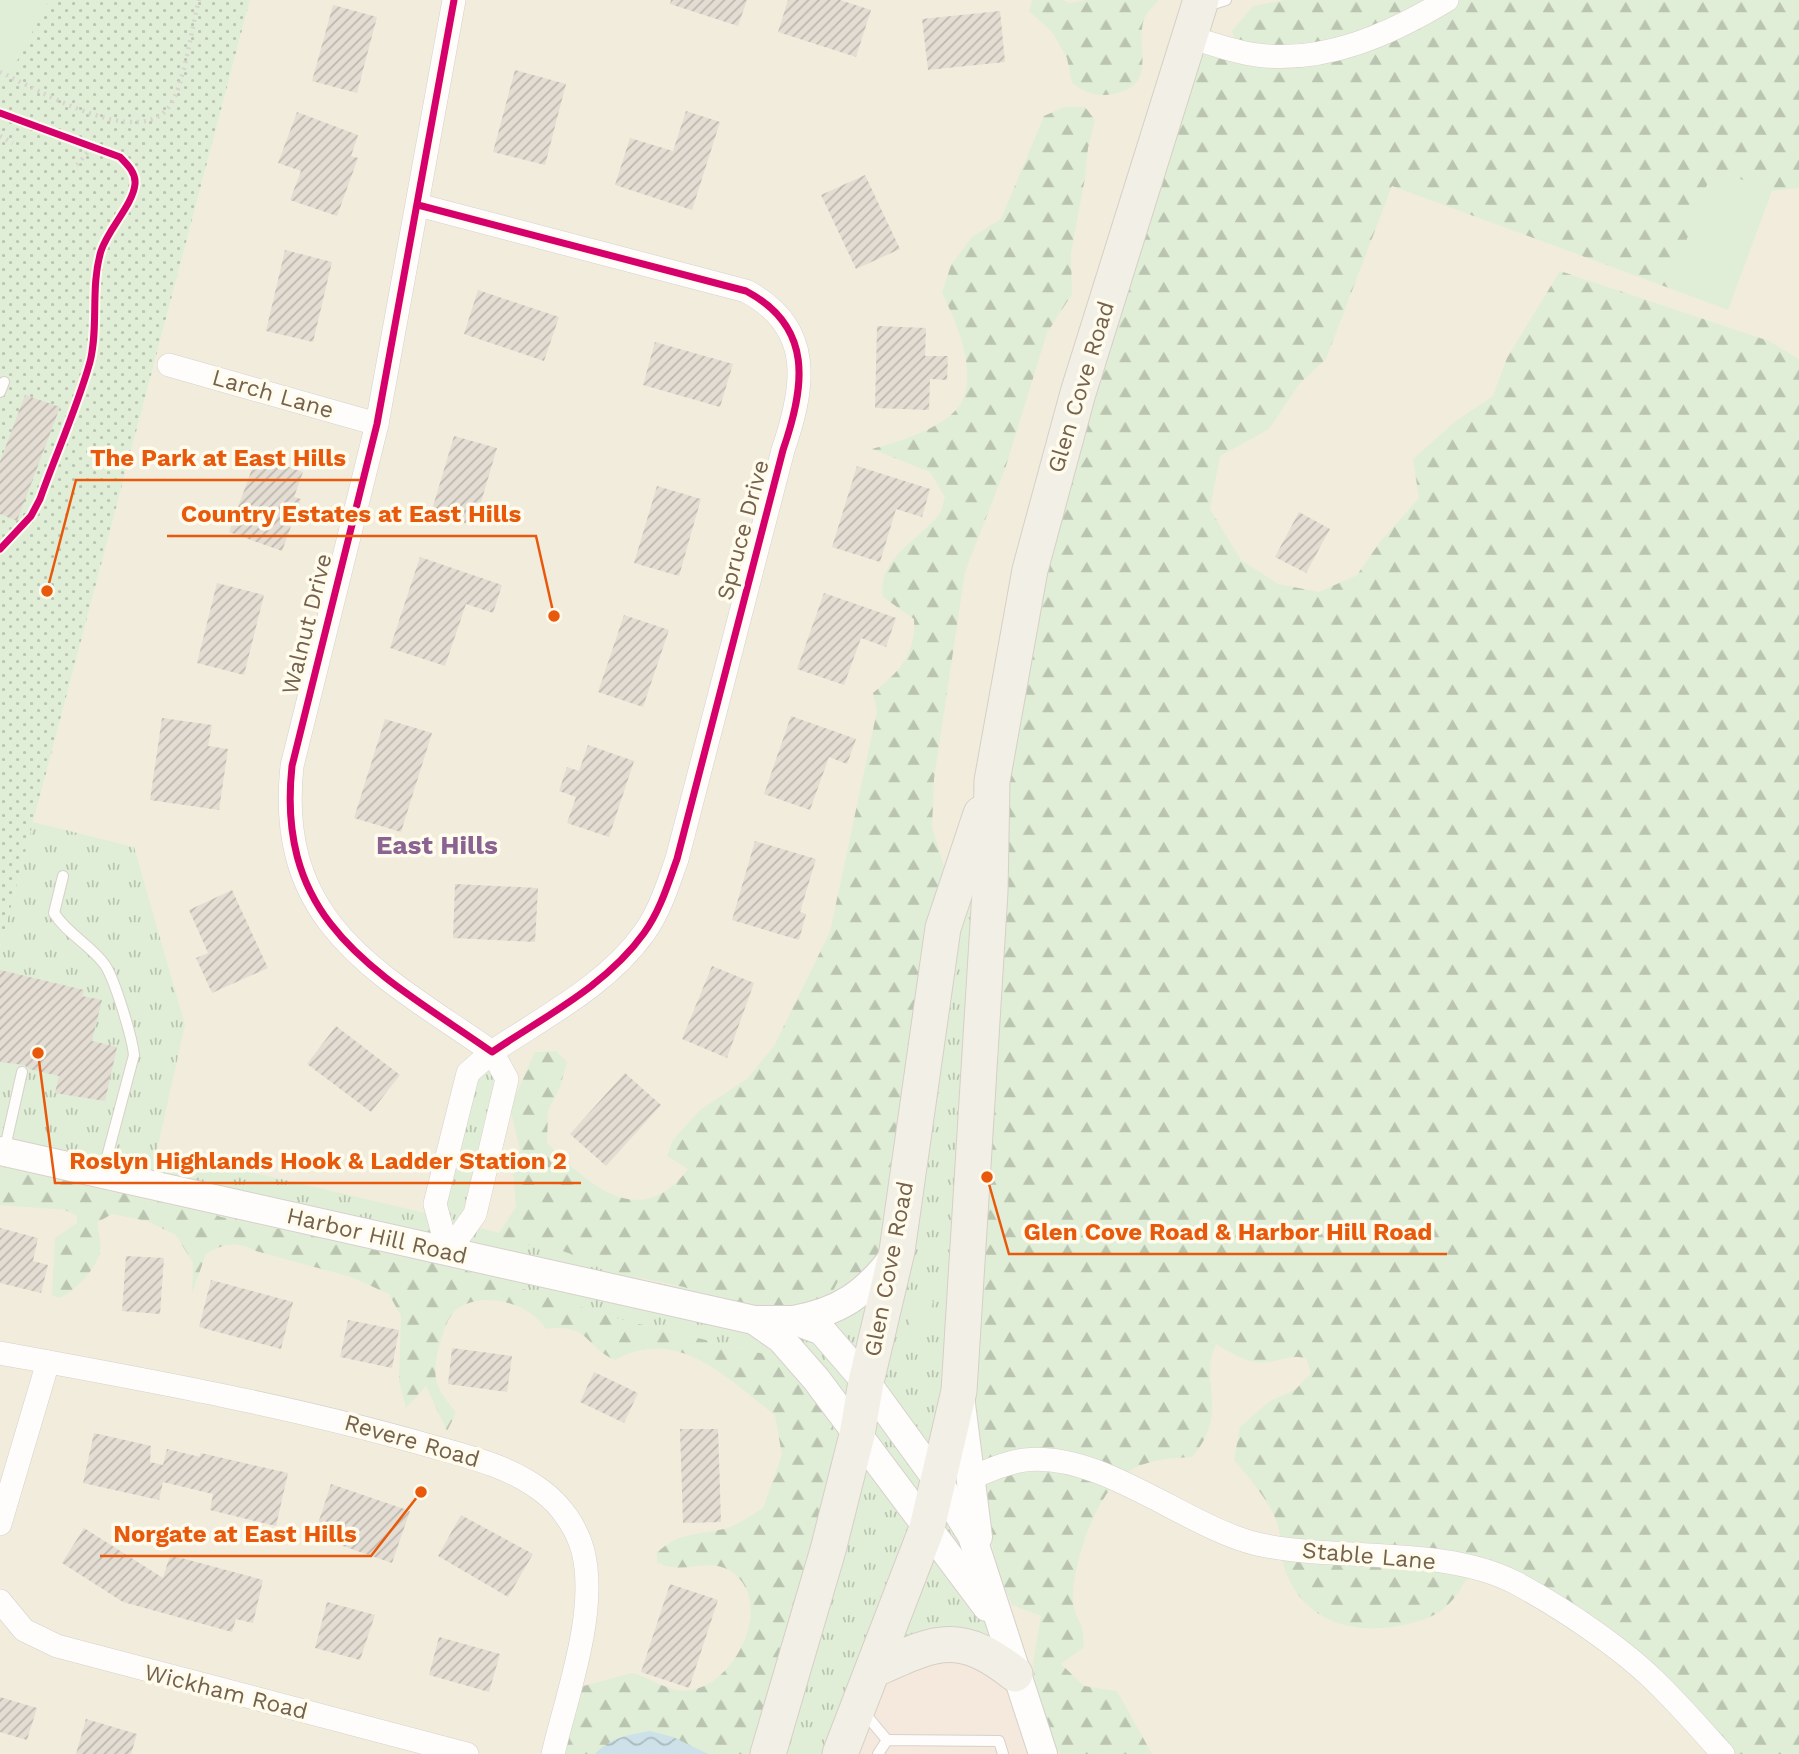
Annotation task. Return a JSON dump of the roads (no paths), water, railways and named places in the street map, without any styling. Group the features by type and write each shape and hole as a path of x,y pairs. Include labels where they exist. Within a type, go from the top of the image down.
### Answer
{"main road":[{"name":"Glen Cove Road","path":"840,1754 927,1528 955,1479 990,892 992,781 1011,663 1041,522 1203,11"},
{"name":"Glen Cove Road","path":"768,1754 828,1550 858,1435 866,1382 897,1251 943,928 992,781"},
{"path":"873,1670 932,1645 953,1644 988,1655 1015,1674"}],"street":[{"name":"Walnut Drive","path":"454,0 377,424 292,766 288,805 292,843 308,890 343,942 391,981 492,1052"},
{"path":"1203,11 1260,55 1285,57 1336,50 1407,25 1447,0"},
{"name":"Spruce Drive","path":"418,205 746,291 766,302 783,319 797,350 800,367 797,411 783,450 677,859 663,899 645,932 620,961 585,990 492,1052 468,1073 435,1204 448,1252"},
{"name":"Larch Lane","path":"169,365 377,424"},
{"path":"448,1252 475,1214 507,1079 492,1052"},
{"name":"Harbor Hill Road","path":"2,1151 754,1320 793,1320 822,1331 955,1479 1015,1674 1043,1754"},
{"path":"793,1320 839,1308 859,1296 876,1280 897,1251"},
{"name":"Harbor Hill Road","path":"754,1320 798,1356 1002,1626"},
{"name":"Revere Road","path":"0,1353 331,1418 501,1466 542,1490 559,1506 571,1523 583,1551 588,1589 583,1624 553,1754"},
{"path":"0,1524 48,1362"},
{"name":"Stable Lane","path":"955,1479 1001,1465 1044,1459 1144,1492 1202,1523 1255,1543 1323,1555 1441,1561 1488,1572 1515,1582 1579,1621 1660,1686 1723,1754"},
{"name":"Wickham Road","path":"0,1601 24,1630 57,1646 126,1667 467,1754"}],"lane":[{"path":"63,876 54,913 61,924 106,966 133,1040 134,1055 103,1174"},
{"path":"2,1151 22,1072"},
{"path":"859,1707 887,1740 999,1741 1003,1754"},
{"path":"878,1754 887,1740"}],"water":[{"path":"650,1731 673,1737 708,1754 595,1754 614,1740"}],"place":[{"name":"The Park at East Hills","path":"47,591"},
{"name":"Country Estates at East Hills","path":"554,616"},
{"name":"Roslyn Highlands Hook & Ladder Station 2","path":"38,1053"},
{"name":"Glen Cove Road & Harbor Hill Road","path":"987,1177"},
{"name":"Norgate at East Hills","path":"421,1492"}],"district":[{"name":"East Hills","path":"437,845"}]}
